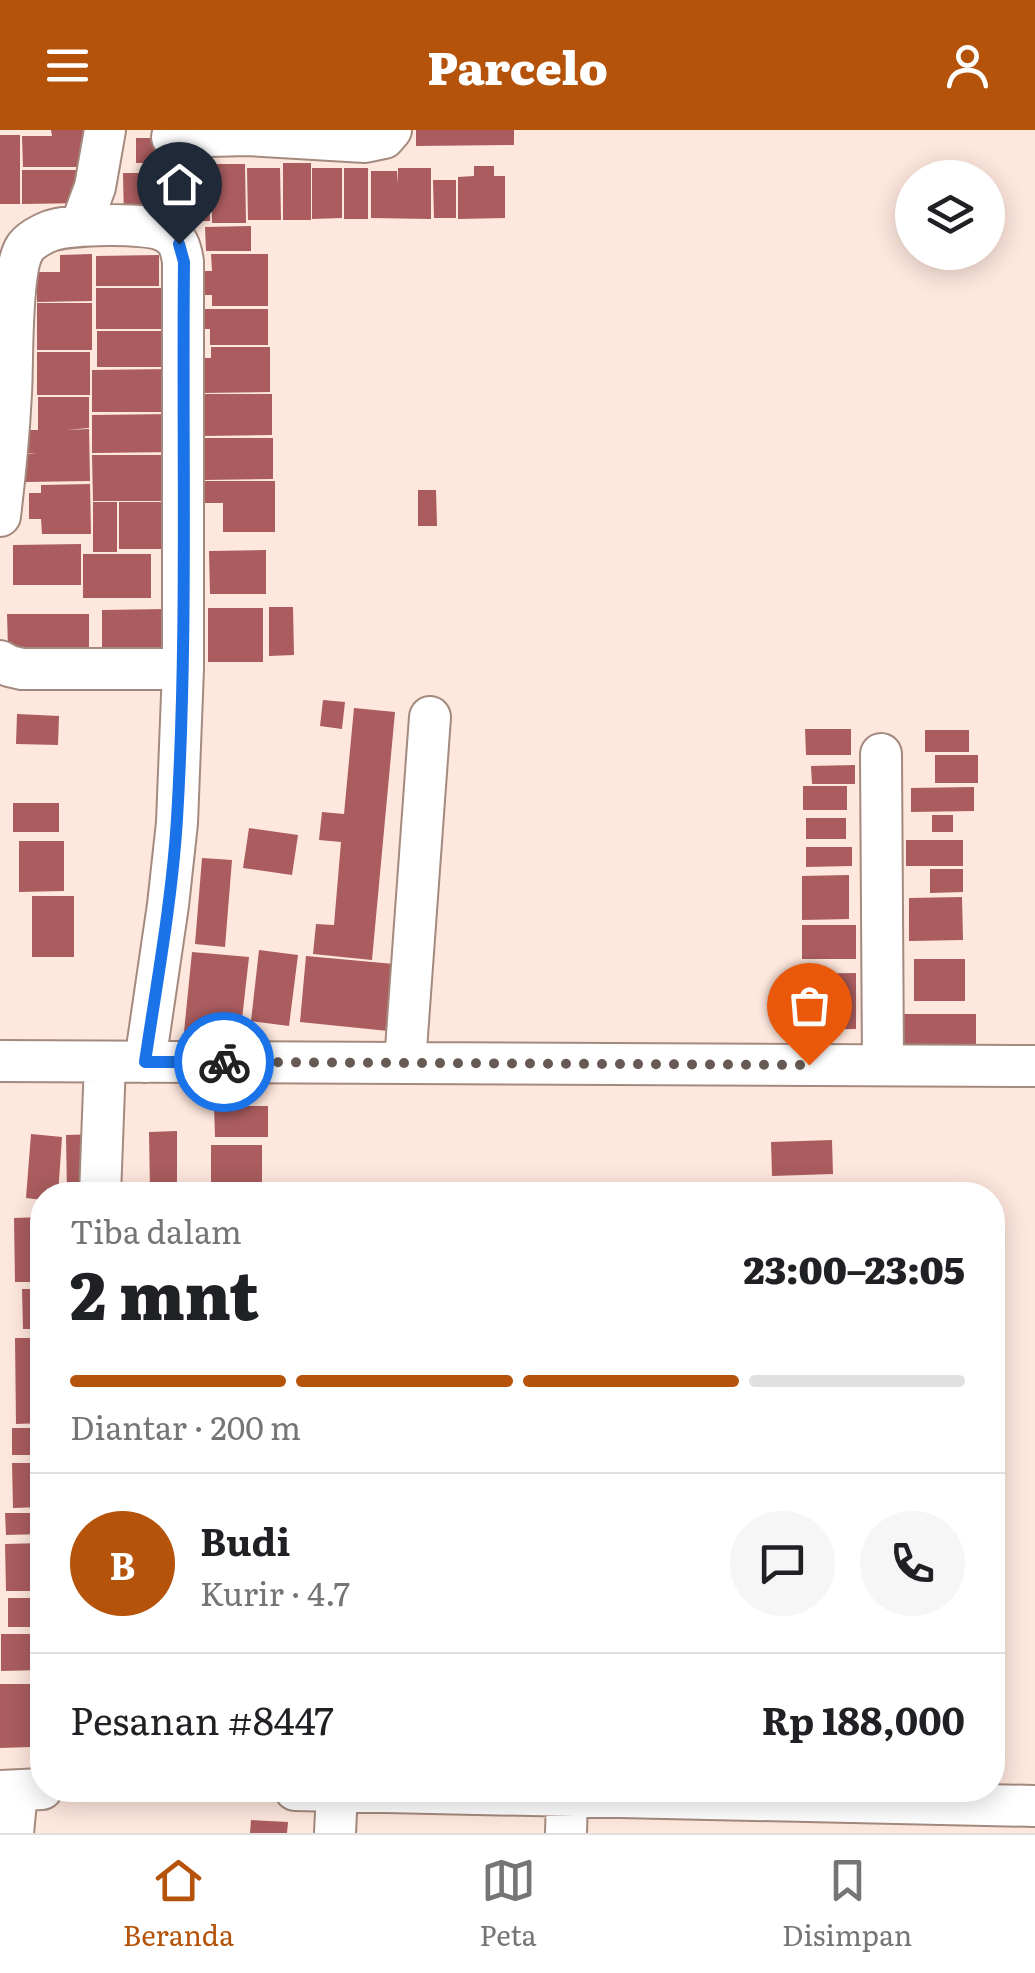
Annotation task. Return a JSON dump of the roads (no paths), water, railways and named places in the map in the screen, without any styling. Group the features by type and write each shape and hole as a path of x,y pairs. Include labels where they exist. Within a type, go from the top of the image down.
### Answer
{"street":[{"path":"81,225 95,187 105,130"},
{"path":"172,137 247,133 365,142 384,138 392,130"},
{"path":"0,516 8,447 17,275 25,248 50,231 81,225 152,227 175,237 182,253 183,669 177,823 168,905 125,1062 102,1182"},
{"path":"0,661 22,669 183,669"},
{"path":"406,1062 430,717"},
{"path":"881,754 883,1065"},
{"path":"0,1060 1035,1066"},
{"path":"13,1833 20,1790"},
{"path":"335,1833 337,1802"},
{"path":"437,1802 566,1815 1035,1806"}]}
